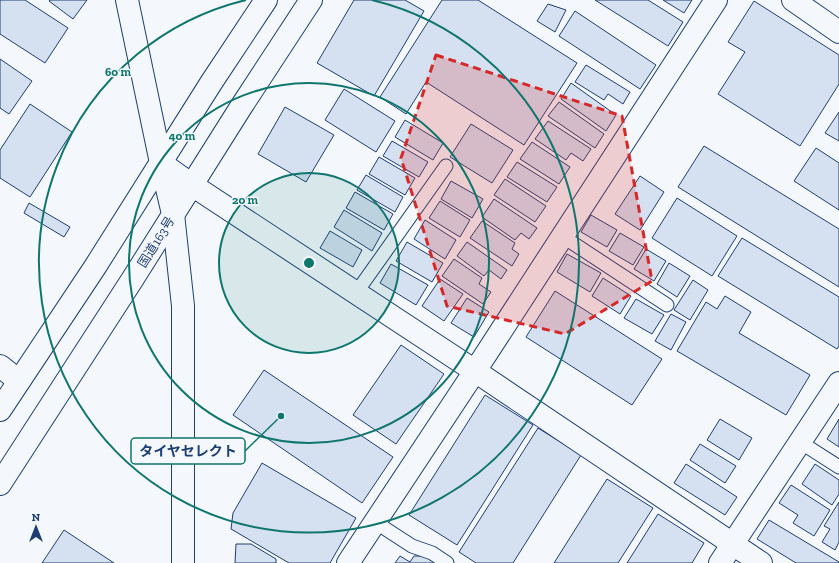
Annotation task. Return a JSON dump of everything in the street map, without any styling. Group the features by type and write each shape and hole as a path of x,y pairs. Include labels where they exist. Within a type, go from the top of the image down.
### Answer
{"main road":[{"path":"127,0 173,214 183,306 183,563"},
{"path":"0,410 95,267 266,0"},
{"name":"国道163号","path":"0,484 311,0"},
{"path":"348,563 716,0"},
{"path":"797,1 839,32"},
{"path":"161,162 192,185 761,563"},
{"path":"0,366 19,380"},
{"path":"720,563 839,383"}],"lane":[{"path":"356,293 446,166"},
{"path":"562,236 667,305"},
{"path":"800,442 839,467"},
{"path":"375,522 412,546 432,553 447,563"}],"highlighted area":[{"path":"436,55 622,116 652,281 565,334 447,306 401,158"}],"building":[{"path":"0,0 25,0 68,28 45,63 0,34"},
{"path":"87,0 73,19 49,1"},
{"path":"354,0 405,0 424,11 374,96 317,63"},
{"path":"442,0 478,0 577,63 524,145 426,82 406,114 380,97"},
{"path":"595,0 648,0 683,22 668,46"},
{"path":"663,0 692,0 684,13"},
{"path":"754,1 839,55 839,84 800,146 718,94 745,52 728,42"},
{"path":"548,4 566,10 555,32 537,21"},
{"path":"575,11 656,65 640,89 559,36"},
{"path":"0,59 32,81 9,114 0,108"},
{"path":"586,65 630,92 623,104 608,94 604,100 575,82"},
{"path":"571,83 616,115 606,131 561,99"},
{"path":"344,89 395,121 376,152 325,120"},
{"path":"559,102 604,134 595,148 548,116"},
{"path":"30,104 72,132 30,197 0,178 0,150"},
{"path":"285,107 334,135 306,182 258,154"},
{"path":"839,112 839,141 825,133"},
{"path":"405,120 443,143 433,160 395,137"},
{"path":"548,121 591,149 583,161 571,153 566,160 535,139"},
{"path":"471,124 513,150 492,183 450,157"},
{"path":"392,141 428,162 419,177 383,156"},
{"path":"532,142 570,167 559,184 520,159"},
{"path":"704,146 839,229 839,287 678,187"},
{"path":"816,148 839,163 839,210 794,181"},
{"path":"379,157 415,178 405,195 369,174"},
{"path":"517,162 557,187 547,202 507,177"},
{"path":"366,175 403,197 395,212 357,190"},
{"path":"640,176 664,192 640,230 615,214"},
{"path":"505,179 546,206 535,222 494,195"},
{"path":"451,181 483,199 472,218 441,199"},
{"path":"355,192 393,214 384,230 346,208"},
{"path":"677,198 737,236 712,276 652,238"},
{"path":"494,199 537,228 529,239 521,233 515,240 482,217"},
{"path":"440,201 470,220 460,237 429,218"},
{"path":"29,203 70,227 64,237 24,213"},
{"path":"344,210 382,233 372,251 334,227"},
{"path":"591,215 617,230 607,247 581,232"},
{"path":"425,220 456,240 445,259 414,239"},
{"path":"482,221 515,243 512,249 519,254 512,266 470,238"},
{"path":"330,231 362,250 353,267 320,248"},
{"path":"620,233 644,247 633,265 609,251"},
{"path":"742,238 839,297 839,346 837,349 718,276"},
{"path":"407,242 443,263 432,282 396,261"},
{"path":"467,242 507,270 501,279 489,270 484,276 457,256"},
{"path":"646,249 666,261 654,281 634,269"},
{"path":"567,254 601,273 590,292 557,272"},
{"path":"454,259 482,278 479,284 491,292 483,304 442,276"},
{"path":"669,263 690,276 677,297 657,284"},
{"path":"391,264 428,285 416,305 380,283"},
{"path":"603,278 631,296 620,314 592,296"},
{"path":"440,279 463,294 444,321 422,306"},
{"path":"693,280 708,290 690,320 674,310"},
{"path":"555,291 662,359 632,405 526,337"},
{"path":"725,296 751,312 739,333 810,375 786,415 677,351 706,302 717,309"},
{"path":"467,298 489,312 474,337 451,323"},
{"path":"636,299 664,315 652,334 624,318"},
{"path":"671,314 686,322 671,350 655,341"},
{"path":"401,345 444,374 396,444 353,415"},
{"path":"264,370 393,457 362,503 233,415"},
{"path":"485,395 533,425 457,545 409,515"},
{"path":"720,419 752,438 739,460 707,440"},
{"path":"839,419 839,447 827,439"},
{"path":"538,428 581,455 513,563 476,563 459,552"},
{"path":"700,444 736,466 725,483 690,460"},
{"path":"262,463 356,518 330,563 289,563 231,529 233,513"},
{"path":"686,464 737,497 725,515 674,483"},
{"path":"815,464 839,480 839,494 832,505 802,484"},
{"path":"607,479 653,508 618,563 554,563"},
{"path":"791,485 830,510 814,536 793,523 798,515 779,503"},
{"path":"839,502 839,542 835,550 822,542 830,529 824,526"},
{"path":"658,514 704,543 692,563 627,563"},
{"path":"769,520 839,563 796,563 757,539"},
{"path":"64,530 114,563 42,563"},
{"path":"236,544 251,544 276,559 276,563 235,563"},
{"path":"400,556 410,562 414,556 432,556 434,563 395,563"}],"place":[{"name":"タイヤセレクト","path":"281,416"}]}
